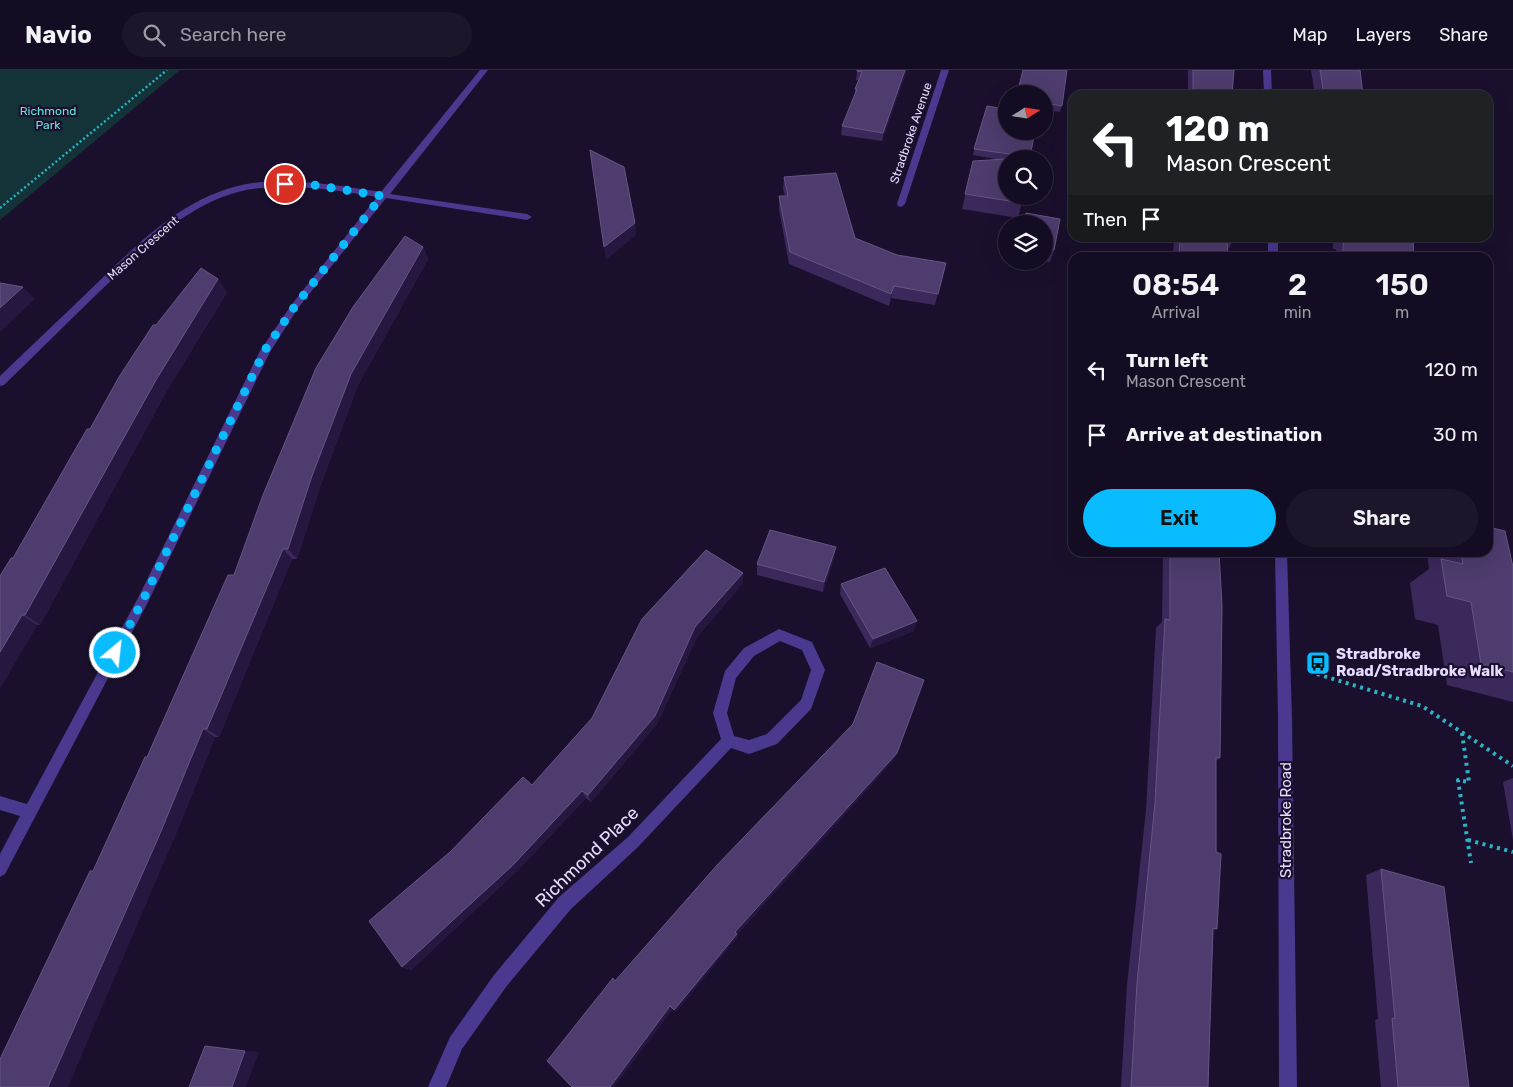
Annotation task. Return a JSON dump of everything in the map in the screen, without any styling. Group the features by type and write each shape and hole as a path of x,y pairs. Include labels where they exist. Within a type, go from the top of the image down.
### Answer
{"street":[{"path":"0,869 143,600 265,350 295,306 484,70"},
{"name":"Stradbroke Avenue","path":"901,204 945,70"},
{"path":"1267,70 1268,90"},
{"name":"Mason Crescent","path":"0,382 170,221 201,203 233,191 260,185 314,185 527,217"},
{"name":"Stradbroke Road","path":"1281,557 1285,719 1288,1087"},
{"path":"779,635 807,646 818,670 806,704 772,739 749,746 729,741 720,713 730,675 749,652 779,635"},
{"name":"Richmond Place","path":"437,1087 456,1043 500,981 565,903 633,842 729,741"},
{"path":"0,803 30,812"}],"path":[{"path":"0,208 168,70"},
{"path":"1316,674 1422,706 1513,766"},
{"path":"1462,732 1469,782 1458,780 1471,863"},
{"path":"1468,840 1513,852"}],"green space":[{"name":"Richmond Park","path":"0,70 180,70 0,220"}],"building":[{"path":"857,70 905,70 883,133 842,126 862,72"},
{"path":"1023,70 1067,70 1062,106 1053,104 1053,85 1019,85"},
{"path":"1193,70 1234,70 1232,90 1193,90"},
{"path":"1320,70 1360,70 1362,90 1323,90"},
{"path":"987,106 998,108 998,140 1033,140 1031,150 998,150 998,152 974,149"},
{"path":"590,150 624,167 635,223 604,247"},
{"path":"998,159 998,199 965,194 973,161"},
{"path":"836,173 855,238 897,255 946,263 938,294 894,286 891,294 790,252 779,196 788,196 784,177"},
{"path":"1053,218 1060,219 1053,250"},
{"path":"405,236 423,247 351,374 312,476 288,549 283,549 207,729 203,729 159,836 48,1087 0,1087 0,1059 90,871 93,871 145,757 147,757 228,575 234,575 263,495 316,368 353,307"},
{"path":"1180,242 1227,242 1228,252 1179,252"},
{"path":"1344,242 1413,242 1414,252 1343,252"},
{"path":"201,268 218,279 156,380 25,615 22,615 0,652 0,576 11,558 13,558 119,377 153,325 156,325"},
{"path":"0,283 23,287 0,308"},
{"path":"1493,528 1505,531 1513,567 1513,672 1481,664 1471,602 1447,596 1441,559 1463,564 1462,557 1493,557"},
{"path":"770,530 836,547 824,582 757,564"},
{"path":"706,550 743,573 695,627 655,716 588,795 582,791 513,865 402,967 369,921 450,852 523,777 532,785 592,718 642,619"},
{"path":"1170,557 1219,557 1222,606 1220,758 1216,757 1216,852 1221,854 1217,929 1213,928 1208,1087 1131,1087 1137,983 1155,803 1165,619 1170,620"},
{"path":"885,568 917,621 873,639 841,584"},
{"path":"877,662 924,680 897,753 735,932 737,934 674,1010 670,1006 610,1087 572,1087 547,1061 613,978 615,981 718,864 853,724"},
{"path":"1381,869 1444,887 1469,1087 1398,1087 1392,1018 1395,1019"},
{"path":"205,1046 245,1051 232,1087 189,1087"}],"place":[{"name":"Stradbroke Road/Stradbroke Walk","path":"1318,663"}],"route":[{"path":"115,653 143,600 265,350 295,306 382,196 314,185 285,184"}]}
